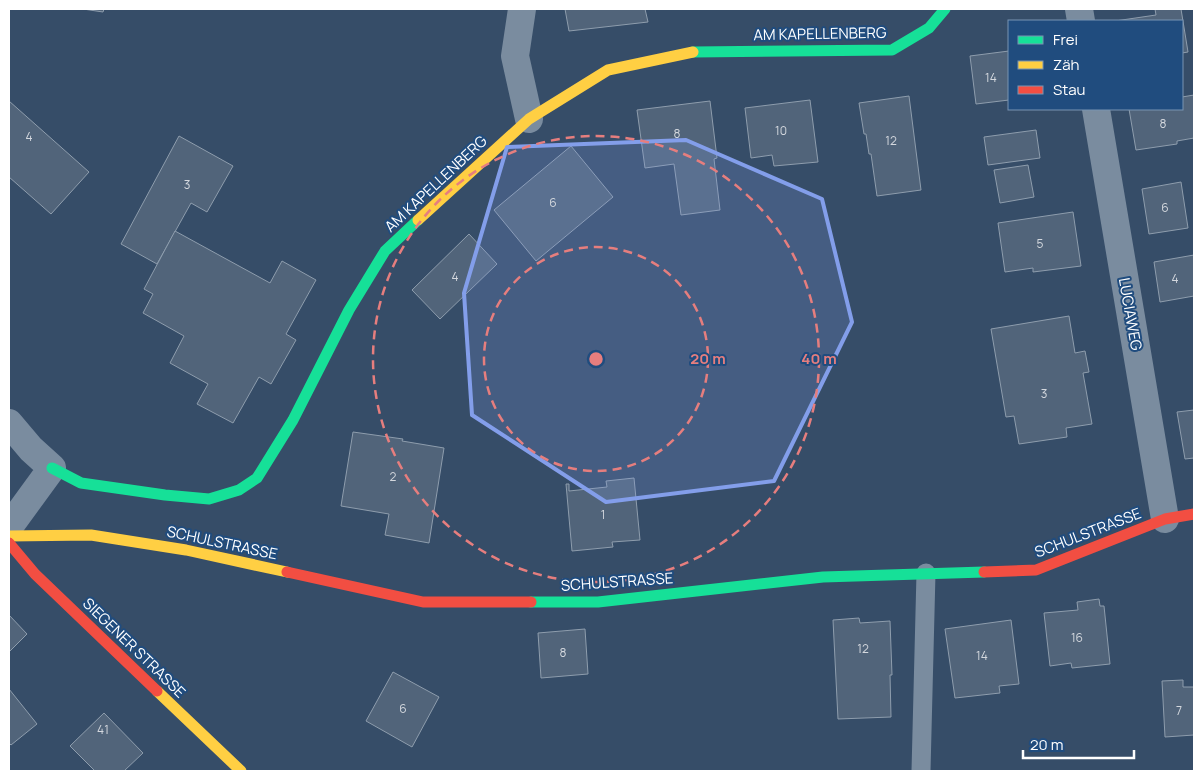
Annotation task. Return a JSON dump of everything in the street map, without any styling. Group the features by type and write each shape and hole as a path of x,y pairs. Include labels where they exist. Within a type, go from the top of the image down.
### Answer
{"street":[{"path":"522,9 516,56 529,119"},
{"name":"AM KAPELLENBERG","path":"52,468 81,483 146,493 209,499 239,490 257,478 293,420 349,310 385,251 529,119 608,70 698,51 892,50 929,28 945,9"},
{"name":"LUCIAWEG","path":"1096,110 1164,519"},
{"path":"9,423 31,449 52,468 9,527"},
{"name":"SCHULSTRASSE","path":"9,536 91,535 186,550 423,602 598,602 823,577 1036,570 1164,519 1194,514"},
{"name":"SIEGENER STRASSE","path":"9,544 36,574 241,771"}],"lane":[{"path":"921,771 926,574"}],"highlighted area":[{"path":"686,140 822,199 852,322 774,481 606,502 472,415 464,293 507,147"}],"building":[{"path":"83,9 104,9 103,12"},
{"path":"565,9 645,9 648,22 569,31"},
{"path":"1155,9 1181,9 1183,20 1122,20 1156,15"},
{"path":"1183,21 1188,52 1183,53"},
{"path":"1008,51 1008,100 976,104 970,56"},
{"path":"1194,95 1194,138 1177,141 1177,144 1136,150 1129,110 1183,110 1183,97"},
{"path":"909,96 921,190 877,196 871,154 869,154 866,134 864,134 859,103"},
{"path":"810,100 818,162 774,166 772,155 751,158 745,108"},
{"path":"9,101 89,172 51,214 9,177"},
{"path":"710,101 717,158 714,159 720,210 681,215 674,164 645,168 637,110"},
{"path":"1036,130 1040,158 988,165 984,137"},
{"path":"179,136 233,166 207,212 191,203 157,264 121,244"},
{"path":"571,146 613,197 536,261 494,210"},
{"path":"1028,165 1034,197 1000,203 994,170"},
{"path":"1181,182 1188,228 1149,234 1142,189"},
{"path":"1073,212 1081,266 1033,272 1033,268 1005,272 998,223"},
{"path":"175,231 270,283 282,261 316,280 286,334 296,340 271,384 259,377 233,423 197,404 208,384 170,363 184,336 143,313 153,294 144,289"},
{"path":"469,234 497,264 440,319 412,290"},
{"path":"1194,255 1194,296 1160,302 1154,262"},
{"path":"1069,316 1075,353 1085,351 1089,372 1083,373 1092,424 1066,428 1067,437 1019,444 1014,416 1006,417 991,329"},
{"path":"1194,410 1194,458 1185,459 1177,412"},
{"path":"353,432 403,439 402,441 444,448 429,543 385,535 389,514 341,506"},
{"path":"634,478 640,540 612,542 613,547 572,551 566,484 569,484 569,491 607,487 606,481"},
{"path":"1099,599 1100,606 1104,606 1110,664 1072,668 1071,663 1050,666 1044,613 1078,610 1077,602"},
{"path":"9,615 27,634 9,652"},
{"path":"859,618 860,623 890,621 891,717 838,719 833,620"},
{"path":"1011,620 1019,684 999,686 1000,693 955,698 945,629"},
{"path":"585,629 588,674 541,678 538,633"},
{"path":"393,672 439,697 412,747 366,721"},
{"path":"1183,680 1183,687 1194,687 1194,735 1165,737 1162,681"},
{"path":"9,689 37,724 11,745 9,743"},
{"path":"104,713 143,753 124,771 95,771 70,746"}],"traffic: fast":[{"path":"693,52 892,50 929,28 945,9"},
{"path":"52,468 81,483 209,499 239,490 257,478 293,420 349,310 385,251 418,220"},
{"path":"531,602 598,602 823,577 984,572"}],"traffic: slow":[{"path":"418,220 529,119 608,70 693,52"},
{"path":"9,536 91,535 186,550 287,572"},
{"path":"157,691 241,771"}],"traffic: jam":[{"path":"984,572 1036,570 1165,519 1194,514"},
{"path":"9,543 35,574 157,691"},
{"path":"287,572 423,602 531,602"}]}
